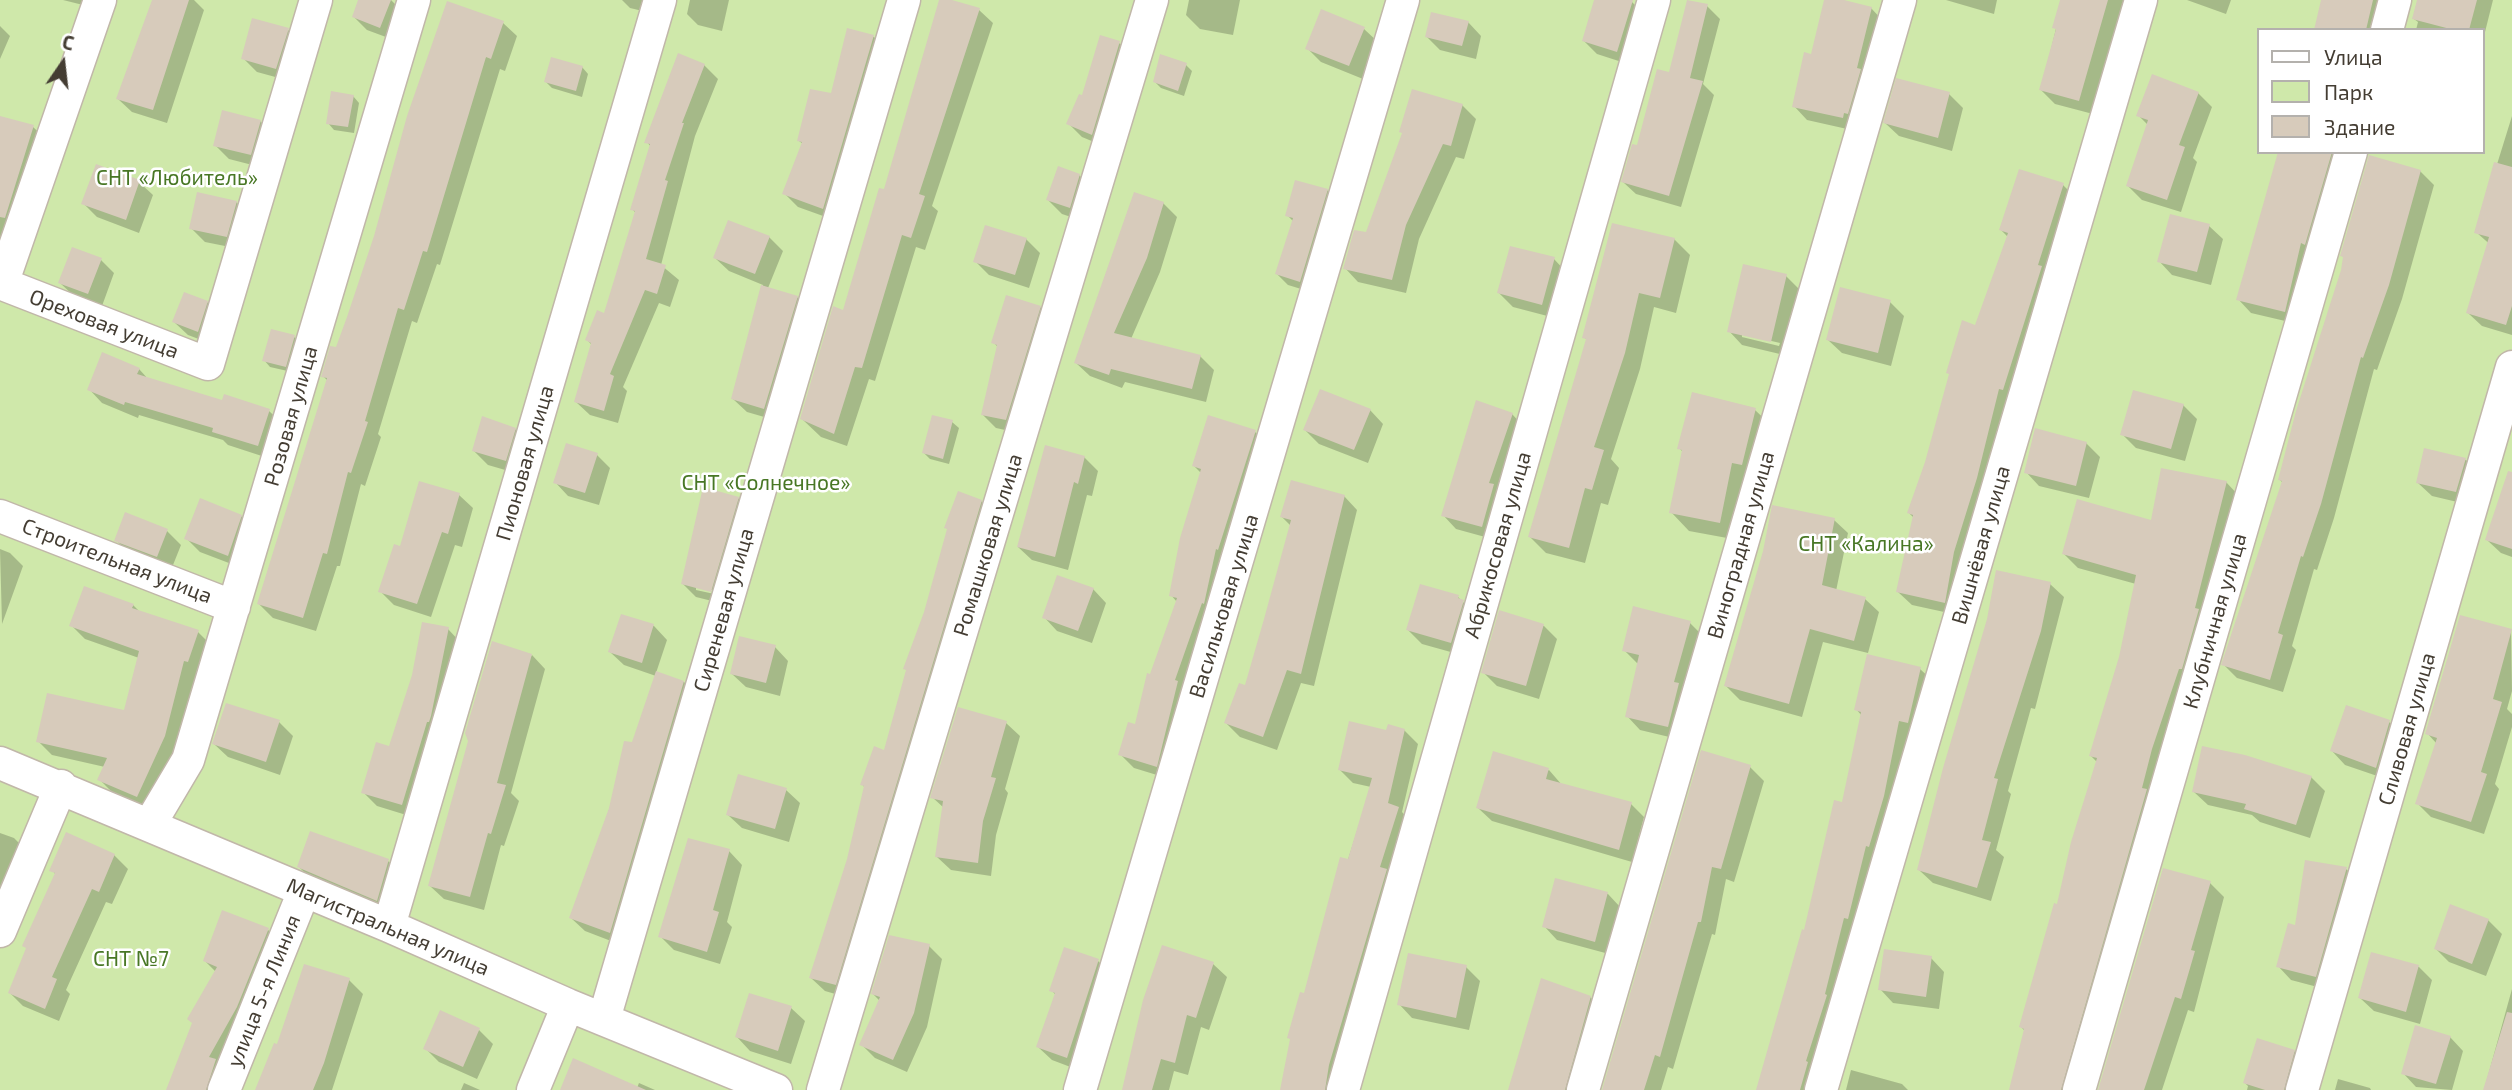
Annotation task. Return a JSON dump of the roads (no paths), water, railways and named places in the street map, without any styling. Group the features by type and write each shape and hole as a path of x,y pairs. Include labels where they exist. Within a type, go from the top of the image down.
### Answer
{"street":[{"path":"1,284 100,0"},
{"name":"Ореховая улица","path":"1,284 208,364 316,0"},
{"name":"Розовая улица","path":"150,824 188,760 414,0"},
{"name":"Пионовая улица","path":"389,926 660,0"},
{"name":"Сиреневая улица","path":"604,1019 904,0"},
{"name":"Ромашковая улица","path":"823,1090 1152,0"},
{"name":"Васильковая улица","path":"1080,1090 1403,0"},
{"name":"Абрикосовая улица","path":"1343,1090 1654,0"},
{"name":"Виноградная улица","path":"1583,1090 1900,0"},
{"name":"Вишнёвая улица","path":"1821,1090 2141,0"},
{"path":"2388,28 2395,0"},
{"name":"Клубничная улица","path":"2079,1090 2350,154"},
{"name":"Сливовая улица","path":"2302,1090 2512,367"},
{"name":"Строительная улица","path":"0,516 234,607"},
{"name":"Магистральная улица","path":"0,763 61,786 568,1005 776,1090"},
{"path":"0,931 61,786"},
{"name":"улица 5-я Линия","path":"224,1090 304,891"},
{"path":"533,1090 568,1005"}],"park label":[{"name":"СНТ «Любитель»","path":"177,178"},
{"name":"СНТ «Солнечное»","path":"766,483"},
{"name":"СНТ «Калина»","path":"1866,544"},
{"name":"СНТ №7","path":"131,959"}]}
